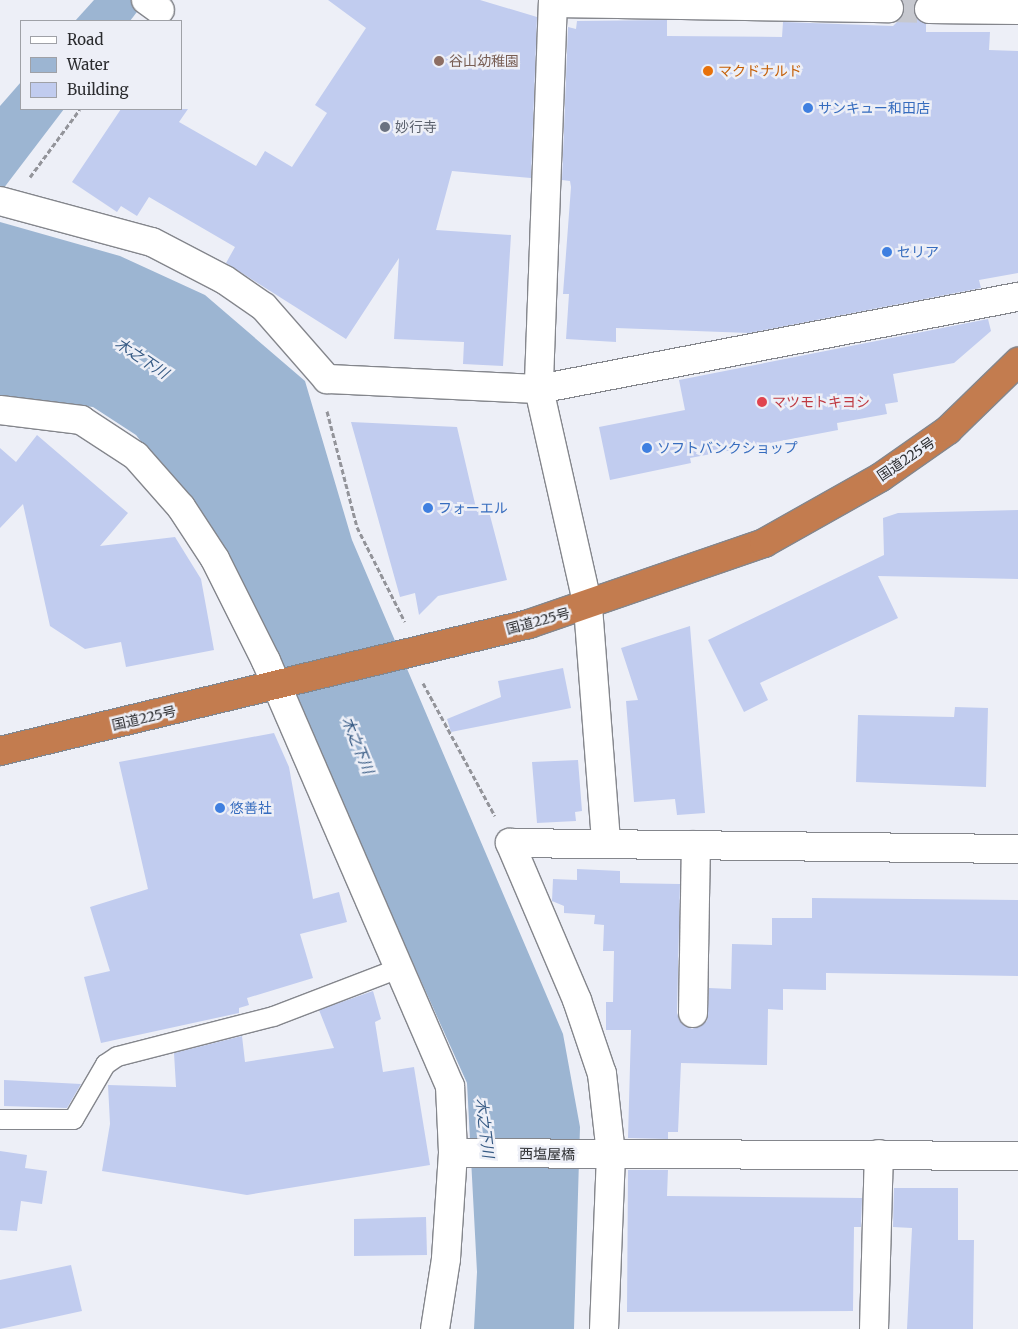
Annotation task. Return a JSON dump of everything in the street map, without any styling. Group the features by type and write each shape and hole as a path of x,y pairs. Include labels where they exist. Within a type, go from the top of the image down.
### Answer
{"highway":[{"name":"国道225号","path":"0,751 280,686 408,651 588,607 764,543 873,482 948,430 1018,362"}],"street":[{"path":"606,843 588,607 539,389 554,2 838,4 889,8"},
{"path":"929,9 1018,10"},
{"path":"4,203 152,242 226,280 264,307 327,379 539,389 1018,297"},
{"path":"0,410 81,420 136,456 181,507 215,559 280,686 398,968 450,1086 453,1153 446,1259 435,1329"},
{"path":"604,1329 612,1154 602,1074 577,1000 510,843 1018,849"},
{"path":"693,1013 696,845"},
{"name":"西塩屋橋","path":"453,1153 1018,1156"},
{"path":"874,1329 878,1154"}],"lane":[{"path":"0,1119 72,1119 106,1064 117,1056 273,1016 398,968"}],"path":[{"path":"4,203 79,110"},
{"path":"327,379 322,395 357,527 406,622"},
{"path":"423,682 510,843"}],"water":[{"path":"94,0 146,0 131,20 76,20"},
{"path":"20,83 20,110 63,110 0,193 0,106"},
{"name":"木之下川","path":"0,222 120,256 205,295 305,381 352,540 563,1034 580,1127 574,1329 474,1329 477,1272 467,1083 229,555 136,435 93,407 0,397"}],"building":[{"path":"328,0 480,0 537,17 531,178 452,171 436,230 511,235 503,366 463,364 464,342 394,339 399,258 346,339 226,263 235,247 149,197 137,216 121,206 117,212 72,182 120,110 188,109 179,122 256,166 265,151 292,167 327,113 315,105 366,28"},
{"name":"サンキュー和田店","path":"902,0 917,0 915,16 926,24 926,32 990,32 989,50 1018,51 1018,273 979,280 981,288 749,333 616,328 616,342 566,339 569,294 563,294 571,187 570,181 562,180 568,27 576,29 577,21 667,20 667,36 782,37 783,22 893,26 903,16"},
{"path":"988,319 991,331 954,363 893,374 898,402 885,404 887,414 837,423 838,430 690,458 691,463 610,480 599,427 685,410 679,380"},
{"path":"351,422 457,427 477,512 488,508 507,580 438,596 419,615 415,593 400,597"},
{"path":"37,435 128,513 100,546 175,537 201,579 214,650 126,667 121,642 85,649 50,626 23,504 0,528 0,448 16,462"},
{"path":"1018,510 1018,579 878,576 898,618 760,683 768,700 744,712 708,640 884,555 883,518 898,513"},
{"path":"690,626 705,813 677,815 675,799 634,802 626,701 638,700 621,648"},
{"path":"563,668 571,708 451,732 447,719 501,697 498,681"},
{"path":"955,707 988,708 986,787 856,782 858,715 954,717"},
{"path":"274,733 289,767 313,899 339,892 347,922 300,934 313,978 247,998 249,1005 239,1008 239,1013 101,1043 84,977 110,971 90,907 148,889 119,762"},
{"path":"578,760 582,811 575,812 576,821 537,823 532,762"},
{"path":"577,869 620,871 620,883 680,884 677,1013 680,1021 692,1029 707,1021 709,988 731,989 732,944 772,945 772,918 812,918 812,898 1018,900 1018,976 826,973 826,990 783,989 783,1010 768,1009 767,1065 681,1063 678,1132 668,1132 668,1139 628,1138 631,1030 606,1030 606,1002 613,1002 614,951 603,951 604,925 594,924 595,915 564,913 564,906 552,901 553,879 577,880"},
{"path":"373,991 381,1019 375,1022 383,1072 414,1067 430,1165 247,1195 102,1171 110,1124 108,1085 176,1087 174,1053 242,1036 245,1062 334,1048 319,1010"},
{"path":"4,1080 81,1084 67,1108 4,1106"},
{"path":"0,1151 27,1155 25,1168 47,1171 42,1204 21,1201 17,1231 0,1230"},
{"path":"628,1170 668,1170 667,1196 862,1198 861,1227 854,1227 853,1311 627,1312"},
{"path":"894,1188 958,1188 958,1240 974,1240 973,1329 907,1329 912,1228 893,1227"},
{"path":"426,1217 427,1255 354,1256 354,1219"},
{"path":"71,1265 82,1311 0,1329 0,1280"}],"tunnel":[{"path":"889,8 929,9"}],"place":[{"name":"谷山幼稚園","path":"439,61"},
{"name":"マクドナルド","path":"708,71"},
{"name":"サンキュー和田店","path":"808,108"},
{"name":"妙行寺","path":"385,127"},
{"name":"セリア","path":"887,252"},
{"name":"マツモトキヨシ","path":"762,402"},
{"name":"ソフトバンクショップ","path":"647,448"},
{"name":"フォーエル","path":"428,508"},
{"name":"悠善社","path":"220,808"}]}
